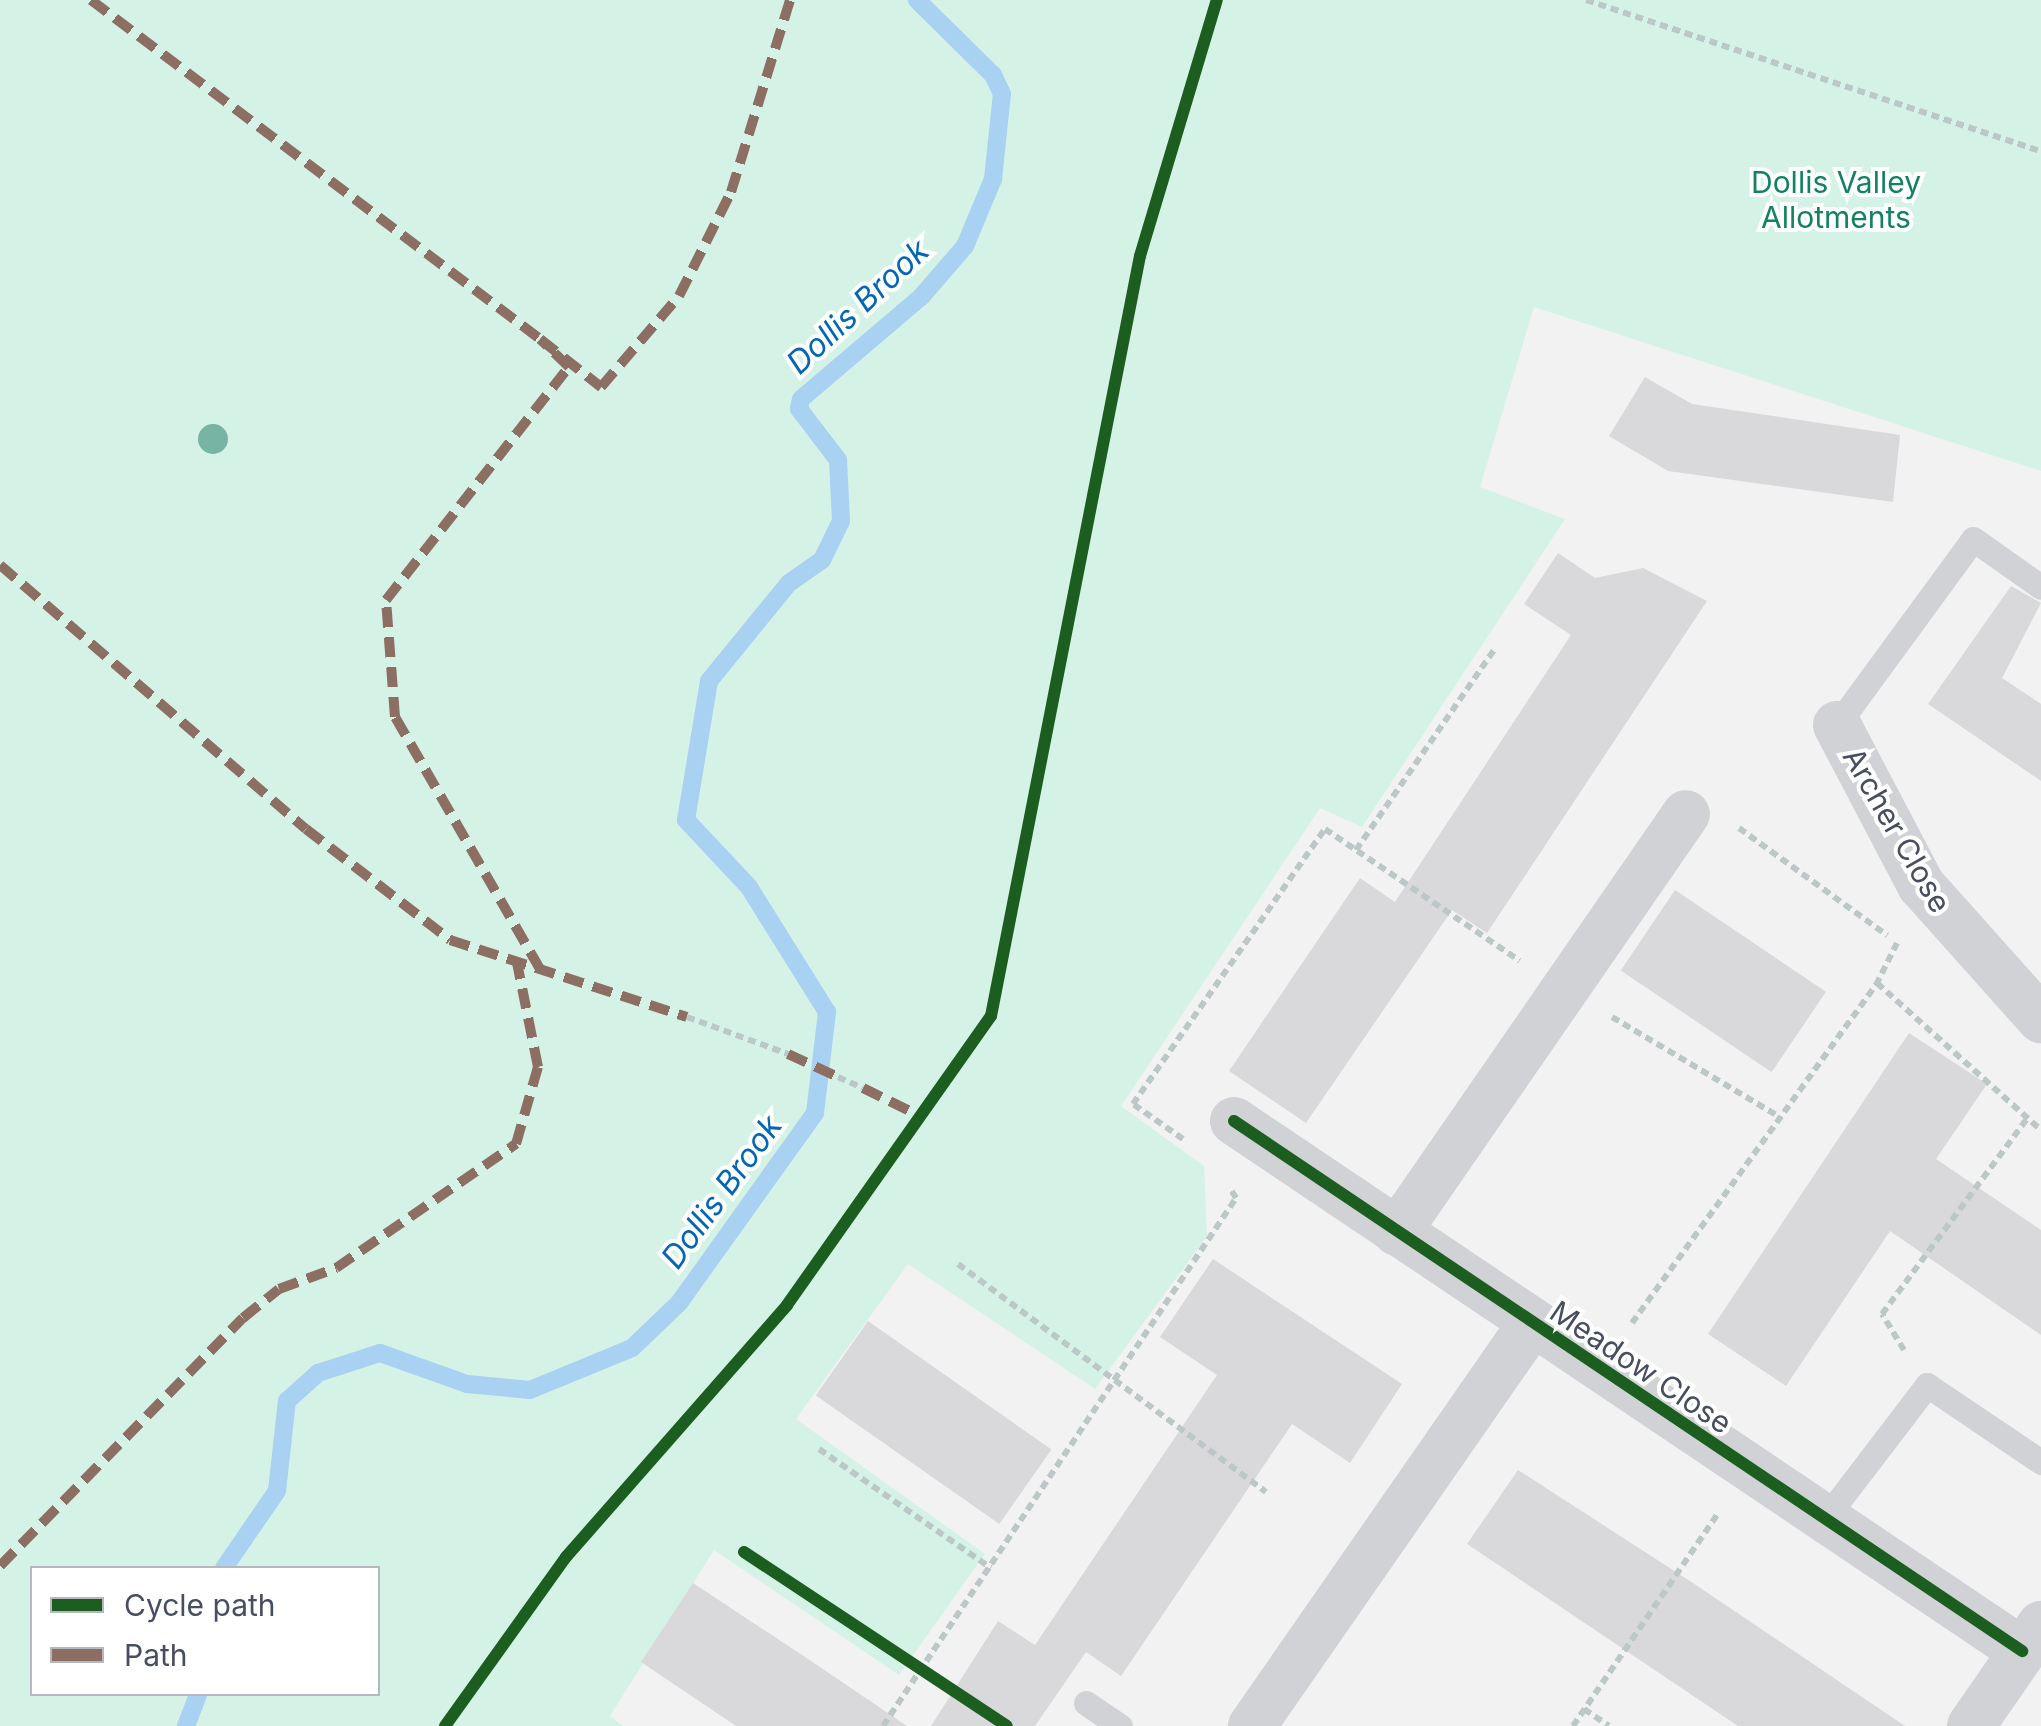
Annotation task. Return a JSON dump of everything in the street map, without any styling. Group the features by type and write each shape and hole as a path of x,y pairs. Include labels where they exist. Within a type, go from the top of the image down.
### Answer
{"street":[{"name":"Archer Close","path":"1838,725 1921,884 2041,1019"},
{"path":"1397,1232 1686,814"},
{"name":"Meadow Close","path":"1234,1121 1749,1469 2032,1638"},
{"name":"Meadow Close","path":"1252,1726 1531,1324"},
{"path":"1971,1726 2032,1638"}],"lane":[{"path":"1838,725 1973,539 2041,587"},
{"path":"1827,1516 1927,1385 2041,1462"},
{"path":"1086,1704 1120,1726"}],"path":[{"path":"1586,0 2041,151"},
{"path":"1356,850 1494,650"},
{"path":"1600,1368 1778,1116 1878,983 1899,944 1702,800 1686,814"},
{"path":"1195,1148 1133,1104 1325,829 1566,990 1778,1116"},
{"path":"1878,983 2013,1098 2026,1120 2041,1130"},
{"path":"687,1017 788,1054"},
{"path":"838,1077 863,1088"},
{"path":"1927,1385 1882,1314 2026,1120"},
{"path":"883,1726 1114,1386 1236,1198 1219,1172"},
{"path":"958,1264 1114,1386 1266,1492"},
{"path":"820,1449 991,1568"},
{"path":"1574,1726 1749,1469"},
{"path":"744,1552 1007,1726"},
{"path":"1584,1709 1610,1726"}],"green space":[{"name":"Dollis Valley Allotments","path":"0,0 2041,0 2041,471 1534,307 1480,487 1565,519 1362,827 1320,808 1121,1106 1204,1166 1207,1236 1095,1389 908,1264 796,1419 985,1554 899,1675 714,1550 610,1716 623,1726 0,1726"}],"building":[{"path":"1645,377 1692,404 1900,435 1893,502 1668,471 1609,436"},
{"path":"1558,553 1595,578 1643,568 1707,601 1487,933 1452,910 1306,1123 1229,1071 1360,878 1395,902 1571,635 1524,604"},
{"path":"2011,586 2041,603 2002,678 2041,704 2041,781 1928,704"},
{"path":"1675,890 1826,992 1772,1072 1621,970"},
{"path":"1909,1033 1987,1084 1936,1159 2041,1230 2041,1335 1890,1231 1786,1386 1708,1334"},
{"path":"1213,1259 1402,1384 1350,1463 1292,1424 1121,1676 1086,1652 1035,1726 931,1726 998,1621 1035,1645 1217,1375 1160,1337"},
{"path":"868,1321 1051,1449 999,1524 816,1396"},
{"path":"1518,1470 1905,1726 1738,1726 1467,1544"},
{"path":"693,1583 907,1726 736,1726 641,1662"}],"waterway":[{"name":"Dollis Brook","path":"225,1566 277,1491 287,1401 318,1373 380,1353 467,1384 530,1390 632,1348 679,1303 815,1113 827,1012 749,887 686,820 709,681 789,583 822,560 841,521 838,460 799,409 801,399 921,297 965,246 993,179 1002,94 993,75 917,0"},
{"name":"Dollis Brook","path":"186,1726 197,1696"}],"marked path":[{"path":"91,0 540,339"},
{"path":"540,969 395,717 386,600 569,367 540,339 601,387 679,296 731,192 790,0"},
{"path":"0,565 306,829 450,940 687,1017"},
{"path":"0,1566 243,1318 279,1289 336,1268 516,1144 538,1067 517,963"},
{"path":"788,1054 838,1077"},
{"path":"863,1088 920,1116"}],"cycle path":[{"path":"445,1726 566,1557 787,1305 991,1016 1140,256 1217,0"},
{"path":"1234,1121 2022,1651"},
{"path":"744,1552 1007,1726"}]}
